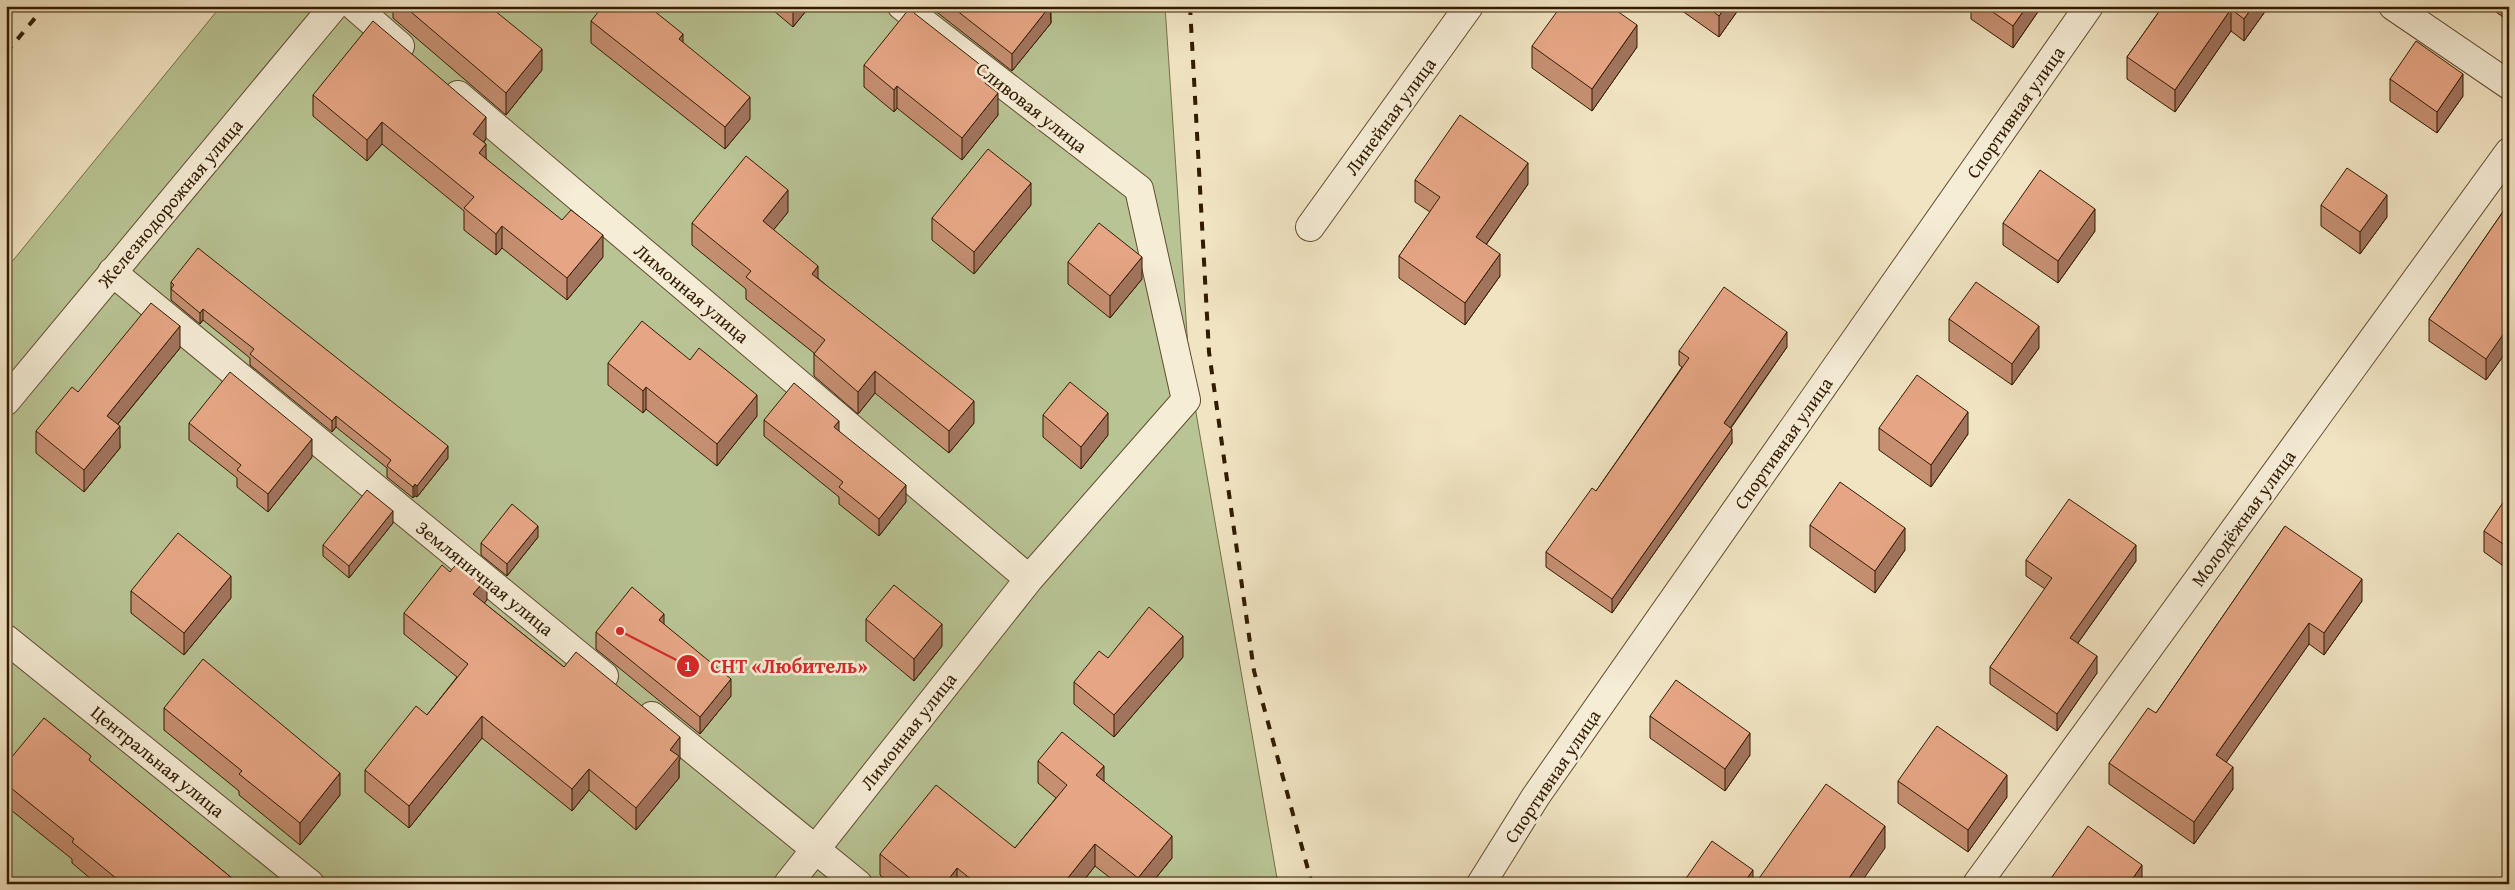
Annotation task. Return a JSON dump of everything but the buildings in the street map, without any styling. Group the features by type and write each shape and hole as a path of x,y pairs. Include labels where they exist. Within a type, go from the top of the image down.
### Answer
{"street":[{"name":"Железнодорожная улица","path":"6,401 334,6"},
{"name":"Лимонная улица","path":"354,6 1030,579"},
{"name":"Сливовая улица","path":"902,6 1139,189 1186,400"},
{"name":"Линейная улица","path":"1310,227 1469,6"},
{"name":"Спортивная улица","path":"1481,884 1536,796 2089,6"},
{"path":"2393,6 2509,85"},
{"name":"Молодёжная улица","path":"1977,884 2509,152"},
{"name":"Земляничная улица","path":"112,272 858,884"},
{"name":"Лимонная улица","path":"788,884 1030,579 1186,400"},
{"name":"Центральная улица","path":"6,639 310,884"}],"green space":[{"path":"221,6 1165,6 1190,378 1278,884 6,884 6,269"}],"railway":[{"path":"6,53 45,6"},
{"path":"1190,6 1209,352 1254,671 1312,884"}],"place":[{"name":"СНТ «Любитель»","path":"620,631"}]}
